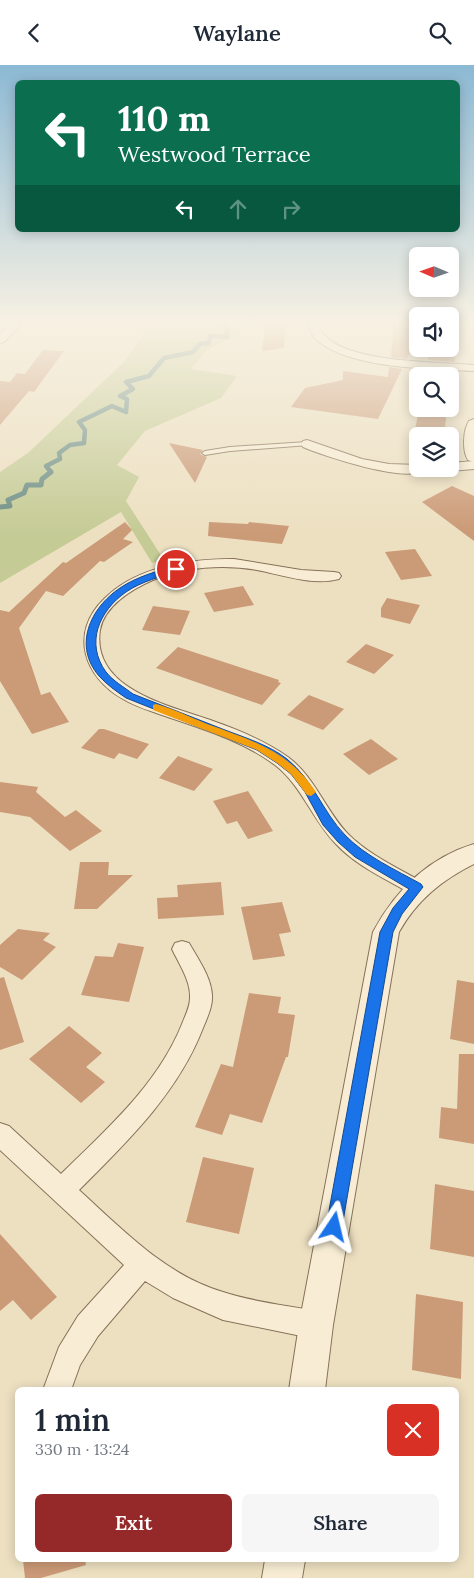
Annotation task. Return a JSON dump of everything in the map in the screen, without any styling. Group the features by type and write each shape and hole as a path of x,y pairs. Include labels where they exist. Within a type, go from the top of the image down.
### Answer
{"street":[{"path":"474,424 472,447 474,457"},
{"path":"307,444 337,456 365,464 409,468"},
{"path":"459,466 474,465"},
{"path":"334,576 296,574 253,565 231,564 198,565 156,574 123,590 110,601 99,613 92,627 90,645 102,673 113,685 129,696 261,748 281,760 295,772 309,789 327,822 342,839 359,854 417,887"},
{"path":"308,1387 316,1325 386,932 397,911 417,887 442,869 474,853"},
{"path":"61,1190 114,1138 144,1105 175,1061 192,1029 202,996 200,985 182,949"},
{"path":"0,1134 142,1264 182,1289 223,1306 316,1325"},
{"path":"58,1387 69,1357 88,1326 142,1264"},
{"path":"282,1578 285,1562"}],"lane":[{"path":"205,453 228,447 274,448 307,444"}],"green space":[{"path":"93,392 226,392 221,398 145,431 117,465 139,477 126,501 164,560 152,563 121,512 0,583 0,472 28,453"}],"building":[{"path":"0,392 28,392 0,425"},
{"path":"302,392 391,392 378,419 291,407"},
{"path":"417,417 446,417 445,427 416,427"},
{"path":"169,443 203,450 200,454 207,457 195,483"},
{"path":"452,486 474,496 474,541 422,502"},
{"path":"125,522 132,530 123,539 133,542 104,562 100,561 63,596 46,591 19,628 41,695 50,692 69,722 32,734 0,681 0,610 9,612 63,562 66,563"},
{"path":"209,522 248,524 249,522 289,526 282,544 208,536"},
{"path":"415,549 432,576 401,580 385,552"},
{"path":"243,586 254,605 214,612 204,593"},
{"path":"387,598 420,605 410,624 381,617 381,608"},
{"path":"153,606 190,611 180,635 142,630"},
{"path":"366,644 394,655 374,674 346,662"},
{"path":"178,647 279,680 278,682 281,683 262,705 156,668"},
{"path":"309,695 344,709 323,730 287,715"},
{"path":"99,729 149,744 137,759 119,753 114,759 81,748"},
{"path":"371,739 398,759 369,775 343,754"},
{"path":"178,756 213,769 194,791 159,778"},
{"path":"0,782 38,787 36,792 65,817 76,810 102,831 70,851 30,817 0,812"},
{"path":"248,791 273,831 248,839 237,821 227,824 213,801"},
{"path":"80,862 109,862 108,875 133,875 97,909 74,909"},
{"path":"221,882 224,915 158,919 157,898 178,897 177,885"},
{"path":"282,902 291,932 279,934 285,956 253,960 241,907"},
{"path":"18,929 50,933 43,940 56,947 22,980 0,967 0,945"},
{"path":"118,943 144,947 129,1002 81,995 95,956 113,957"},
{"path":"4,977 24,1042 0,1050 0,978"},
{"path":"457,980 474,983 474,1044 450,1039"},
{"path":"249,993 281,997 278,1013 295,1015 288,1057 286,1057 262,1123 230,1114 222,1135 195,1127 221,1064 233,1067"},
{"path":"69,1026 102,1053 86,1067 105,1082 81,1103 29,1059"},
{"path":"459,1054 474,1054 474,1144 439,1138 441,1107 457,1109"},
{"path":"203,1157 254,1168 239,1234 186,1222"},
{"path":"435,1184 474,1191 474,1257 430,1249"},
{"path":"0,1234 57,1297 31,1320 13,1300 0,1311"},
{"path":"416,1294 463,1302 461,1379 412,1370"},
{"path":"23,1562 85,1562 86,1565 41,1578 25,1578"}],"waterway":[{"path":"51,472 46,466 60,459 59,453 70,445 84,443 85,430 79,422 112,406 126,412 127,399 120,396 128,392"},
{"path":"0,507 10,506 8,500 24,493 27,485 41,485 42,479 51,472"}],"slow traffic":[{"path":"156,708 261,748 281,760 295,772 311,792"}],"route":[{"path":"176,569 138,581 123,590 99,613 92,627 90,645 94,659 102,673 113,685 129,696 261,748 281,760 295,772 309,789 327,822 342,839 359,854 417,887 397,911 386,932 334,1227"}]}
